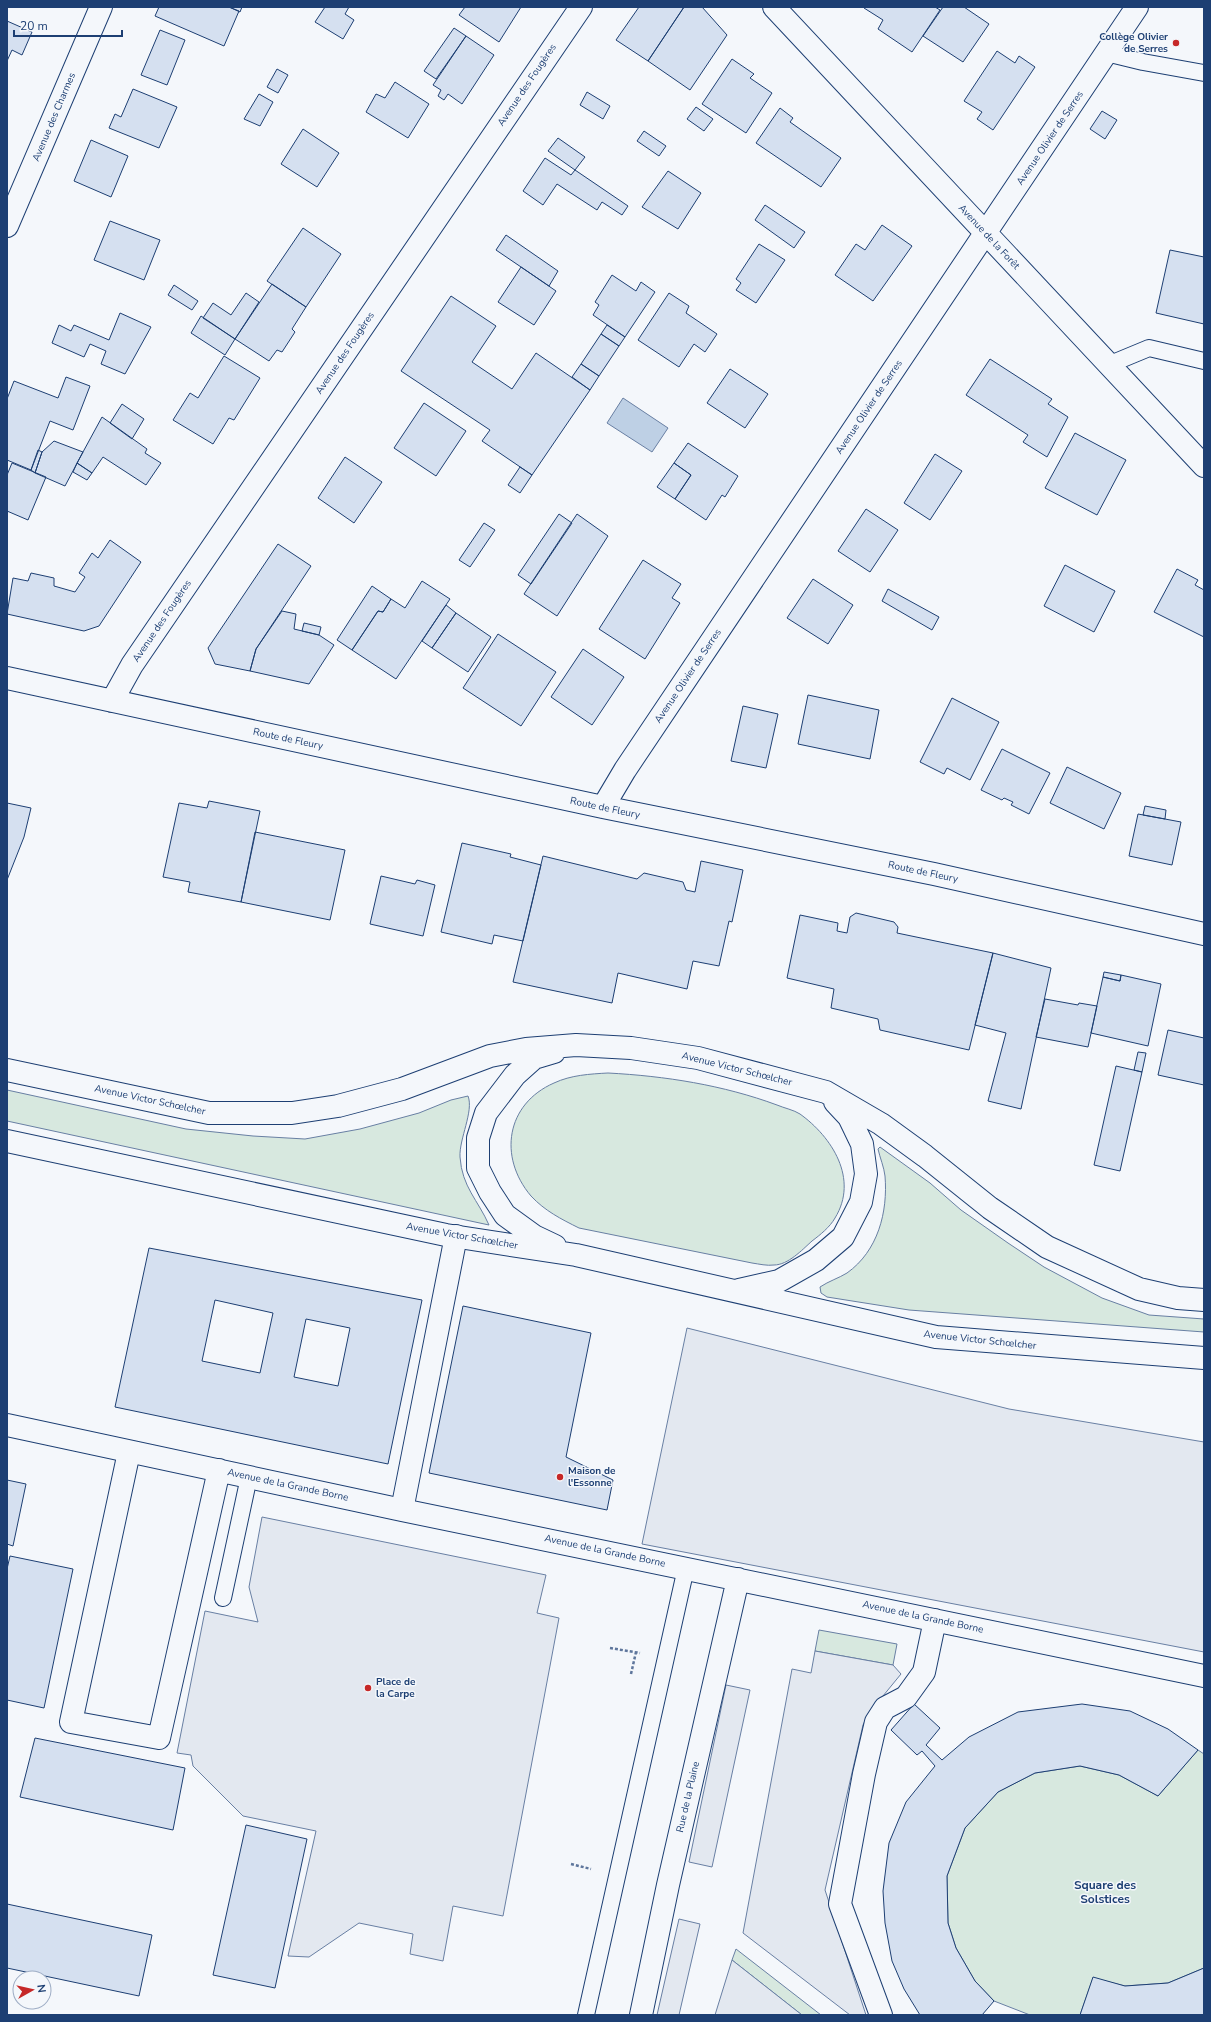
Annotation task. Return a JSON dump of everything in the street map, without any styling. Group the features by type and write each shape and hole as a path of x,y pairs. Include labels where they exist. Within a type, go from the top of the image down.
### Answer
{"street":[{"name":"Avenue des Charmes","path":"7,226 101,7"},
{"name":"Avenue des Fougères","path":"112,701 132,665 581,7"},
{"name":"Avenue de la Forêt","path":"774,7 1204,466"},
{"name":"Avenue Olivier de Serres","path":"603,807 624,770 986,234 1137,7"},
{"name":"Route de Fleury","path":"7,678 603,807 934,874 1204,934"},
{"name":"Avenue Victor Schœlcher","path":"7,1070 209,1113 292,1113 338,1106 402,1089 490,1056 526,1048 576,1045 631,1048 698,1058 826,1092 881,1124 925,1156 990,1208 1047,1247 1139,1289 1178,1298 1204,1300"},
{"path":"576,1045 534,1058 515,1074 486,1113 478,1138 478,1168 490,1192 505,1215 534,1236 576,1255"},
{"path":"732,1291 779,1281 816,1260 843,1237 861,1202 866,1174 862,1144 849,1117 826,1092"},
{"name":"Avenue Victor Schœlcher","path":"7,1141 456,1236 576,1255 936,1337 1204,1358"},
{"path":"402,1510 456,1236"},
{"name":"Avenue de la Grande Borne","path":"7,1425 402,1510 1204,1676"},
{"path":"129,1452 71,1722 159,1738 219,1470"},
{"name":"Rue de la Plaine","path":"641,2015 668,1885 738,1580"},
{"path":"881,2015 840,1904 864,1774 876,1722 885,1708 906,1697 924,1672 935,1620"}],"lane":[{"path":"1106,53 1142,62 1204,73"},
{"path":"1108,365 1149,348 1204,361"},
{"path":"223,1598 249,1477"},
{"path":"586,2015 686,1568"}],"path":[{"path":"631,1674 636,1652"}],"shaded area":[{"path":"608,1073 651,1076 715,1087 757,1098 800,1114 812,1123 822,1134 838,1160 843,1174 844,1189 842,1203 835,1218 828,1228 790,1260 784,1263 769,1265 752,1263 579,1228 554,1214 531,1196 521,1181 514,1165 511,1149 512,1133 517,1118 526,1104 538,1092 560,1080 587,1074"},
{"path":"7,1090 186,1129 253,1136 305,1139 360,1129 419,1113 451,1100 468,1096 468,1117 460,1150 461,1168 467,1185 489,1225 7,1121"},
{"path":"880,1147 930,1183 961,1210 1044,1267 1102,1298 1149,1315 1204,1319 1204,1332 909,1310 827,1297 821,1293 820,1287 847,1273 858,1264 866,1254 879,1230 885,1203 886,1190 885,1176 878,1149"},
{"path":"687,1328 1009,1409 1204,1442 1204,1652 642,1544"},
{"name":"Place de la Carpe","path":"262,1517 546,1575 537,1613 559,1618 503,1916 453,1906 443,1961 410,1954 413,1934 359,1923 309,1957 288,1956 316,1831 243,1816 193,1766 191,1755 177,1753 205,1611 258,1622 249,1587"},
{"path":"819,1630 897,1644 893,1665 815,1651"},
{"path":"815,1651 893,1665 901,1674 869,1713 863,1725 825,1890 866,2015 850,2015 743,1933 792,1669 811,1673"},
{"path":"726,1685 750,1690 712,1867 689,1862"},
{"path":"1198,1750 1204,1754 1204,1968 1168,1983 1125,1986 1093,1978 1080,2015 1030,2015 994,2001 975,1981 956,1948 948,1923 947,1876 965,1828 998,1792 1035,1773 1080,1766 1119,1775 1158,1796"},
{"path":"679,1919 700,1924 679,2015 657,2015"},
{"path":"736,1949 821,2015 802,2015 732,1960"},
{"path":"732,1960 802,2015 715,2015"}],"water":[{"path":"623,398 668,428 652,452 607,423"}],"building":[{"path":"159,7 229,7 239,11 224,46 155,16"},
{"path":"229,7 242,7 240,12"},
{"path":"325,7 349,7 345,14 354,20 343,39 315,22"},
{"path":"465,7 521,7 499,42 459,15"},
{"path":"639,7 684,7 648,61 616,40"},
{"path":"684,7 702,7 727,35 690,90 648,61"},
{"path":"935,7 940,10 912,52 878,29 883,20 864,8"},
{"path":"943,7 964,7 989,24 963,62 923,36"},
{"path":"7,21 32,32 22,55 12,50 7,61"},
{"path":"454,28 466,36 436,79 424,71"},
{"path":"160,30 185,40 167,85 141,75"},
{"path":"466,36 494,55 462,104 448,94 444,100 438,96 441,90 433,85"},
{"path":"997,51 1015,63 1019,56 1035,67 993,130 977,119 982,112 964,101"},
{"path":"732,59 754,74 750,78 772,93 746,133 702,104"},
{"path":"277,69 288,75 278,93 267,87"},
{"path":"395,82 429,104 408,138 366,112 376,94 385,98"},
{"path":"133,89 177,107 159,148 109,128 115,114 121,117"},
{"path":"587,92 610,106 603,119 580,105"},
{"path":"259,94 273,102 260,126 244,119"},
{"path":"696,107 713,119 704,131 687,119"},
{"path":"780,108 793,118 790,122 841,158 821,187 756,143"},
{"path":"1102,111 1117,120 1105,139 1090,129"},
{"path":"303,129 339,153 317,187 281,164"},
{"path":"644,131 666,146 659,156 637,141"},
{"path":"558,138 585,157 575,170 548,151"},
{"path":"91,140 128,156 111,197 74,181"},
{"path":"545,158 571,175 575,170 628,206 622,215 602,202 597,210 557,184 543,205 523,191"},
{"path":"668,171 701,193 678,229 642,207"},
{"path":"765,205 805,232 794,248 755,220"},
{"path":"110,221 160,240 144,280 94,260"},
{"path":"882,225 912,246 873,301 835,275 856,244 865,250"},
{"path":"303,228 341,254 306,307 267,281"},
{"path":"506,235 558,271 549,286 496,250"},
{"path":"759,244 785,260 756,303 736,290 741,283 736,279"},
{"path":"1170,250 1204,257 1204,324 1156,313"},
{"path":"521,267 556,291 534,325 498,302"},
{"path":"612,275 636,291 641,282 655,292 625,337 593,315 599,305 595,302"},
{"path":"272,284 306,307 292,329 295,332 282,352 277,350 269,361 235,339"},
{"path":"174,285 198,301 192,310 168,295"},
{"path":"246,293 259,302 235,339 203,318 213,303 231,315"},
{"path":"669,293 689,306 686,313 717,334 705,352 694,344 679,367 638,340"},
{"path":"451,296 496,326 472,362 512,389 536,353 590,390 532,475 482,441 490,430 401,371"},
{"path":"120,313 151,327 125,374 101,364 106,351 90,344 84,357 52,343 59,325 71,331 74,325 109,340"},
{"path":"201,316 235,339 225,355 191,333"},
{"path":"607,325 625,337 619,346 601,334"},
{"path":"601,334 619,346 599,376 581,364"},
{"path":"224,356 260,378 234,420 229,418 213,444 173,420 190,393 198,398"},
{"path":"990,359 1052,399 1048,404 1068,417 1047,457 1023,442 1028,435 966,395"},
{"path":"581,364 599,376 590,390 572,377"},
{"path":"730,369 768,394 745,428 707,403"},
{"path":"66,377 90,386 73,430 50,421 31,470 7,460 7,399 14,381 58,398"},
{"path":"424,403 466,431 436,476 394,448"},
{"path":"122,404 144,419 132,439 110,423"},
{"path":"102,417 147,449 145,453 161,463 146,485 103,457 92,473 77,463"},
{"path":"1075,433 1126,460 1097,515 1045,488"},
{"path":"54,441 83,452 65,486 35,473 42,452"},
{"path":"688,443 738,476 725,497 722,495 706,520 675,499 691,475 674,463"},
{"path":"38,450 42,452 35,473 31,470"},
{"path":"935,454 962,471 930,520 904,503"},
{"path":"345,457 382,482 354,523 318,498"},
{"path":"12,463 46,477 28,520 7,511 7,475"},
{"path":"77,463 92,473 87,480 73,472"},
{"path":"674,463 691,475 675,499 657,487"},
{"path":"520,467 532,475 520,493 508,485"},
{"path":"866,509 898,530 870,572 838,551"},
{"path":"559,514 572,523 531,584 518,575"},
{"path":"577,514 608,536 557,616 524,594"},
{"path":"484,523 495,530 470,567 459,560"},
{"path":"110,540 141,562 99,626 84,631 7,614 13,578 28,581 31,573 54,578 54,586 75,592 85,577 79,573 92,553 98,558"},
{"path":"278,544 311,566 256,649 250,671 215,664 208,648"},
{"path":"643,560 681,584 672,598 680,603 645,659 599,629"},
{"path":"1065,565 1115,591 1094,632 1044,606"},
{"path":"1177,569 1198,580 1195,585 1204,590 1204,637 1154,612"},
{"path":"813,579 853,605 828,644 787,618"},
{"path":"422,581 450,599 396,679 352,650 378,611 383,612 391,599 405,608"},
{"path":"372,586 391,599 383,612 378,611 352,650 337,640"},
{"path":"888,589 939,617 932,630 882,601"},
{"path":"446,605 456,613 432,648 422,641"},
{"path":"282,611 296,614 294,629 319,635 334,645 309,684 250,671 256,649"},
{"path":"456,613 491,637 468,672 432,648"},
{"path":"304,623 321,627 319,635 302,631"},
{"path":"498,634 556,672 521,726 463,688"},
{"path":"583,649 624,677 592,725 551,697"},
{"path":"808,695 879,710 870,759 798,744"},
{"path":"952,698 999,722 970,780 947,768 944,774 920,762"},
{"path":"743,706 778,714 766,768 731,761"},
{"path":"1002,749 1050,773 1029,814 1011,805 1013,802 1004,798 1002,800 981,790"},
{"path":"1067,767 1121,793 1104,829 1050,803"},
{"path":"209,801 260,811 241,902 188,892 190,882 163,877 179,803 207,808"},
{"path":"7,803 31,808 24,837 7,880"},
{"path":"1145,806 1166,810 1165,819 1143,815"},
{"path":"1138,814 1181,822 1172,865 1129,856"},
{"path":"255,832 345,850 330,920 241,902"},
{"path":"462,843 511,854 510,857 541,865 523,941 494,935 492,944 441,932"},
{"path":"543,856 637,879 644,873 683,882 686,890 695,892 701,861 743,870 732,922 729,921 719,966 693,961 687,989 618,973 612,1003 513,982"},
{"path":"381,876 415,884 417,880 435,885 423,936 370,924"},
{"path":"856,913 894,922 898,927 897,933 993,953 969,1050 880,1030 878,1019 831,1008 834,989 787,978 800,915 838,923 837,931 847,933 850,917"},
{"path":"993,953 1051,968 1021,1109 988,1101 1006,1033 975,1025"},
{"path":"1104,972 1121,975 1120,981 1103,977"},
{"path":"1121,975 1161,984 1148,1046 1091,1033 1103,977 1120,981"},
{"path":"1045,999 1078,1005 1079,1003 1097,1006 1088,1047 1036,1037"},
{"path":"1168,1030 1204,1038 1204,1085 1158,1075"},
{"path":"1138,1052 1146,1053 1142,1072 1134,1070"},
{"path":"1116,1066 1142,1072 1120,1171 1094,1165"},
{"path":"149,1248 422,1300 388,1464 115,1407","holes":["215,1300 273,1313 260,1373 202,1361","306,1319 350,1328 338,1386 294,1377"]},
{"path":"463,1306 591,1333 566,1457 613,1480 607,1510 429,1473"},
{"path":"7,1480 26,1484 13,1546 7,1544"},
{"path":"10,1556 73,1569 44,1708 7,1700 7,1569"},
{"path":"914,1704 940,1728 926,1745 942,1760 969,1737 1018,1712 1082,1704 1130,1711 1168,1729 1198,1750 1158,1796 1119,1775 1080,1766 1035,1773 998,1792 965,1828 947,1876 948,1923 956,1948 975,1981 994,2001 982,2015 920,2015 904,1989 892,1961 885,1923 883,1891 889,1843 906,1802 935,1766 922,1751 917,1755 891,1730"},
{"path":"35,1738 185,1768 173,1830 20,1797"},
{"path":"246,1825 307,1839 275,1988 213,1975"},
{"path":"7,1904 152,1935 139,1996 52,1978 52,1970 16,1970 7,1968"},
{"path":"1204,1968 1204,2015 1080,2015 1093,1977 1125,1986 1168,1983"}],"place":[{"name":"Collège Olivier de Serres","path":"1176,43"},
{"name":"Maison de l'Essonne","path":"560,1477"},
{"name":"Place de la Carpe","path":"368,1688"}],"district":[{"name":"Square des Solstices","path":"1105,1892"}]}
